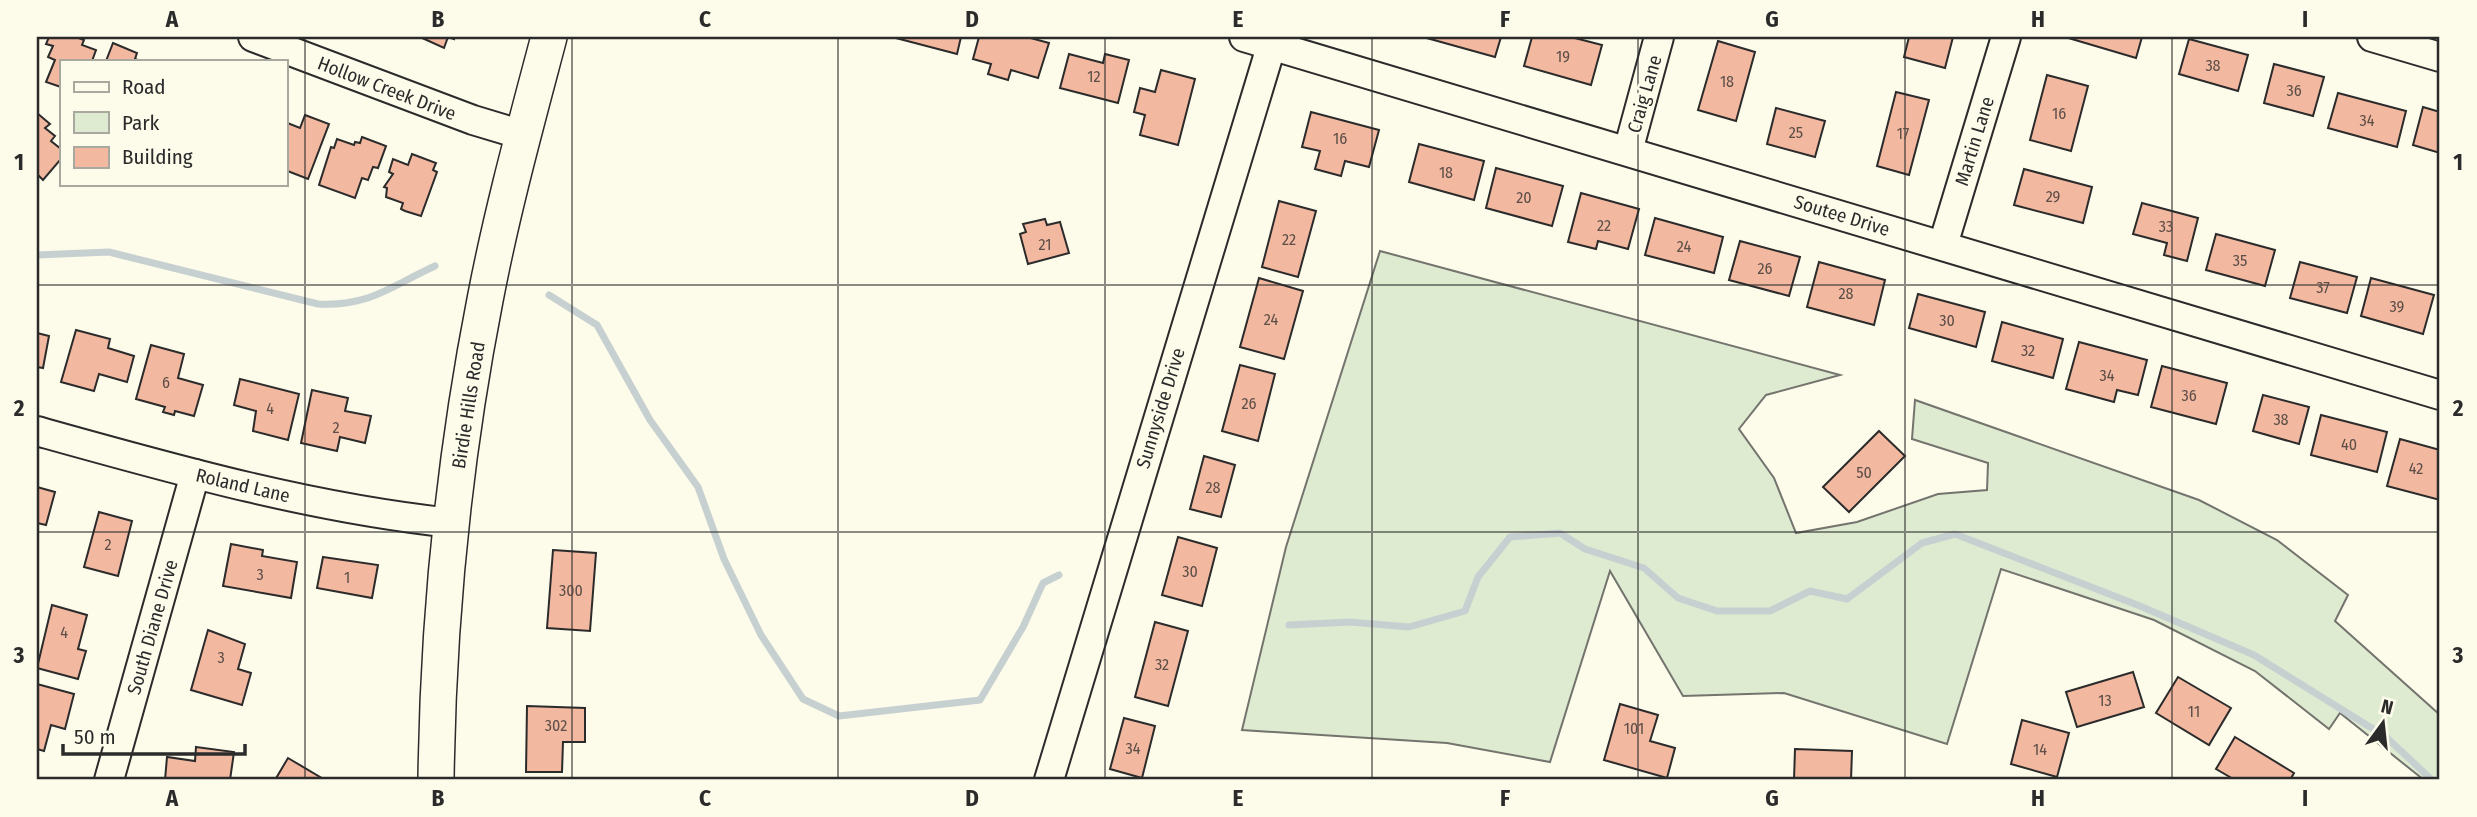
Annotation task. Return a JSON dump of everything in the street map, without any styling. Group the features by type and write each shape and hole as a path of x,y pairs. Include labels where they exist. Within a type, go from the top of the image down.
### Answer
{"main road":[{"name":"Birdie Hills Road","path":"436,780 442,627 452,523 484,301 523,135 550,37"}],"street":[{"name":"Hollow Creek Drive","path":"253,37 473,120 523,135"},
{"name":"Soutee Drive","path":"1244,37 1273,41 1628,151 2440,395"},
{"name":"Craig Lane","path":"1628,151 1660,37"},
{"name":"Martin Lane","path":"1943,245 2006,37"},
{"path":"2372,37 2440,57"},
{"name":"Sunnyside Drive","path":"1049,780 1273,41"},
{"name":"Roland Lane","path":"37,431 195,474 331,505 452,523"},
{"name":"South Diane Drive","path":"109,780 195,474"}],"green space":[{"path":"1380,251 1840,375 1766,395 1739,429 1774,478 1796,533 1857,522 1938,494 1987,490 1988,463 1912,439 1915,400 2199,500 2277,540 2348,595 2335,621 2440,715 2440,780 2424,780 2340,713 2329,729 2255,671 2154,620 2001,569 1947,744 1784,693 1683,696 1610,571 1550,762 1447,743 1242,730 1286,547"}],"building":[{"path":"49,37 76,37 84,40 82,45 96,50 92,60 60,60 60,87 46,82 55,60 48,57 53,46 46,44"},
{"path":"420,37 448,37 444,48"},
{"path":"892,37 961,37 957,54"},
{"path":"979,37 1027,37 1049,43 1038,78 1011,70 1008,80 988,74 991,64 973,59"},
{"path":"1423,37 1501,37 1495,57"},
{"path":"1532,37 1571,37 1602,45 1591,85 1524,66"},
{"path":"1909,37 1953,37 1945,68 1904,57"},
{"path":"2065,37 2142,37 2136,58"},
{"path":"2189,39 2248,55 2238,91 2179,74"},
{"path":"1718,41 1755,52 1736,121 1698,110"},
{"path":"113,43 137,53 135,59 138,60 106,60"},
{"path":"1069,54 1103,63 1105,54 1129,60 1118,103 1060,88"},
{"path":"2274,64 2324,77 2313,116 2264,103"},
{"path":"1161,70 1195,79 1178,145 1140,135 1145,115 1134,112 1140,88 1155,92"},
{"path":"2047,75 2088,86 2071,151 2030,140"},
{"path":"1896,92 1929,100 1909,175 1877,166"},
{"path":"2338,93 2406,111 2397,147 2328,128"},
{"path":"2423,107 2440,112 2440,153 2413,145"},
{"path":"1776,108 1825,121 1815,157 1767,144"},
{"path":"1311,112 1379,130 1369,167 1345,161 1341,176 1315,169 1320,151 1302,147"},
{"path":"37,113 50,124 45,128 55,136 51,141 60,148 60,160 43,180 37,174"},
{"path":"305,115 329,124 308,179 287,171 287,123 300,128"},
{"path":"362,137 386,146 378,168 373,167 368,180 362,178 355,198 319,185 331,147 334,148 337,139 354,145 355,142 360,143"},
{"path":"1419,144 1484,161 1474,200 1409,182"},
{"path":"412,154 436,163 433,170 437,172 421,216 401,209 403,203 386,197 387,188 384,187 393,174 389,172 393,159 408,165"},
{"path":"1496,168 1563,186 1552,226 1486,208"},
{"path":"2024,169 2092,187 2083,223 2014,205"},
{"path":"1581,193 1639,209 1628,249 1598,241 1596,249 1568,242"},
{"path":"1279,201 1316,211 1298,277 1262,267"},
{"path":"2142,203 2198,218 2187,261 2164,255 2167,243 2133,234"},
{"path":"1655,218 1723,237 1714,273 1645,255"},
{"path":"1045,219 1047,225 1060,222 1069,253 1028,264 1020,234 1026,232 1023,224"},
{"path":"2216,234 2275,250 2265,286 2206,270"},
{"path":"1740,241 1800,257 1789,296 1729,280"},
{"path":"1819,262 1885,280 1874,325 1807,307"},
{"path":"2300,262 2357,277 2347,313 2290,298"},
{"path":"1259,278 1303,291 1284,359 1240,347"},
{"path":"2371,278 2434,295 2423,334 2361,316"},
{"path":"1918,294 1985,312 1976,347 1909,328"},
{"path":"2002,322 2063,339 2053,378 1992,361"},
{"path":"76,330 110,339 108,348 134,356 127,382 99,374 94,391 61,382"},
{"path":"37,333 49,336 43,368 37,367"},
{"path":"2079,342 2147,360 2138,395 2117,390 2114,402 2066,389"},
{"path":"151,345 184,354 178,378 203,385 194,416 175,411 174,415 163,412 165,407 136,399"},
{"path":"1240,365 1275,374 1258,441 1222,431"},
{"path":"2162,366 2227,383 2216,424 2151,407"},
{"path":"240,379 299,394 288,440 253,431 256,411 234,405"},
{"path":"312,390 348,398 345,411 371,416 365,443 340,437 337,451 301,443"},
{"path":"2263,395 2309,407 2299,444 2253,431"},
{"path":"2321,415 2387,432 2377,472 2311,455"},
{"path":"1879,431 1905,456 1849,512 1823,487"},
{"path":"2400,439 2440,450 2440,500 2387,486"},
{"path":"1204,456 1235,465 1221,517 1190,509"},
{"path":"37,487 55,492 46,525 37,523"},
{"path":"99,512 132,521 118,576 84,567"},
{"path":"1178,537 1217,548 1202,606 1162,595"},
{"path":"231,544 263,550 262,556 297,562 291,598 223,586"},
{"path":"553,550 596,553 590,631 547,628"},
{"path":"323,557 378,565 372,598 317,588"},
{"path":"52,605 87,615 78,649 86,651 78,679 37,668"},
{"path":"1155,622 1188,631 1168,706 1135,697"},
{"path":"208,630 245,644 238,669 251,673 242,705 191,690"},
{"path":"2133,672 2144,707 2077,727 2066,692"},
{"path":"2178,677 2231,708 2209,745 2156,713"},
{"path":"37,684 74,694 65,729 51,725 44,751 37,749"},
{"path":"1620,704 1658,715 1650,741 1675,748 1667,778 1604,760"},
{"path":"527,706 585,708 585,742 563,742 562,772 526,772"},
{"path":"1124,718 1155,726 1142,778 1110,769"},
{"path":"2022,720 2069,733 2057,777 2011,764"},
{"path":"2235,737 2294,773 2290,780 2235,780 2216,769"},
{"path":"196,747 234,752 230,780 165,780 167,757 195,761"},
{"path":"1795,749 1852,751 1851,780 1794,780"},
{"path":"288,758 325,780 275,780"}],"waterway":[{"path":"37,255 109,252 318,304 366,299 435,266"},
{"path":"549,295 597,325 650,420 698,487 724,559 761,635 803,699 839,716 980,700 1023,627 1043,583 1059,575"},
{"path":"1289,625 1350,622 1409,627 1465,611 1478,577 1510,537 1560,533 1585,549 1644,568 1678,598 1717,611 1770,611 1810,591 1847,599 1922,543 1955,534 2140,606 2254,655 2386,737 2432,780"}]}
